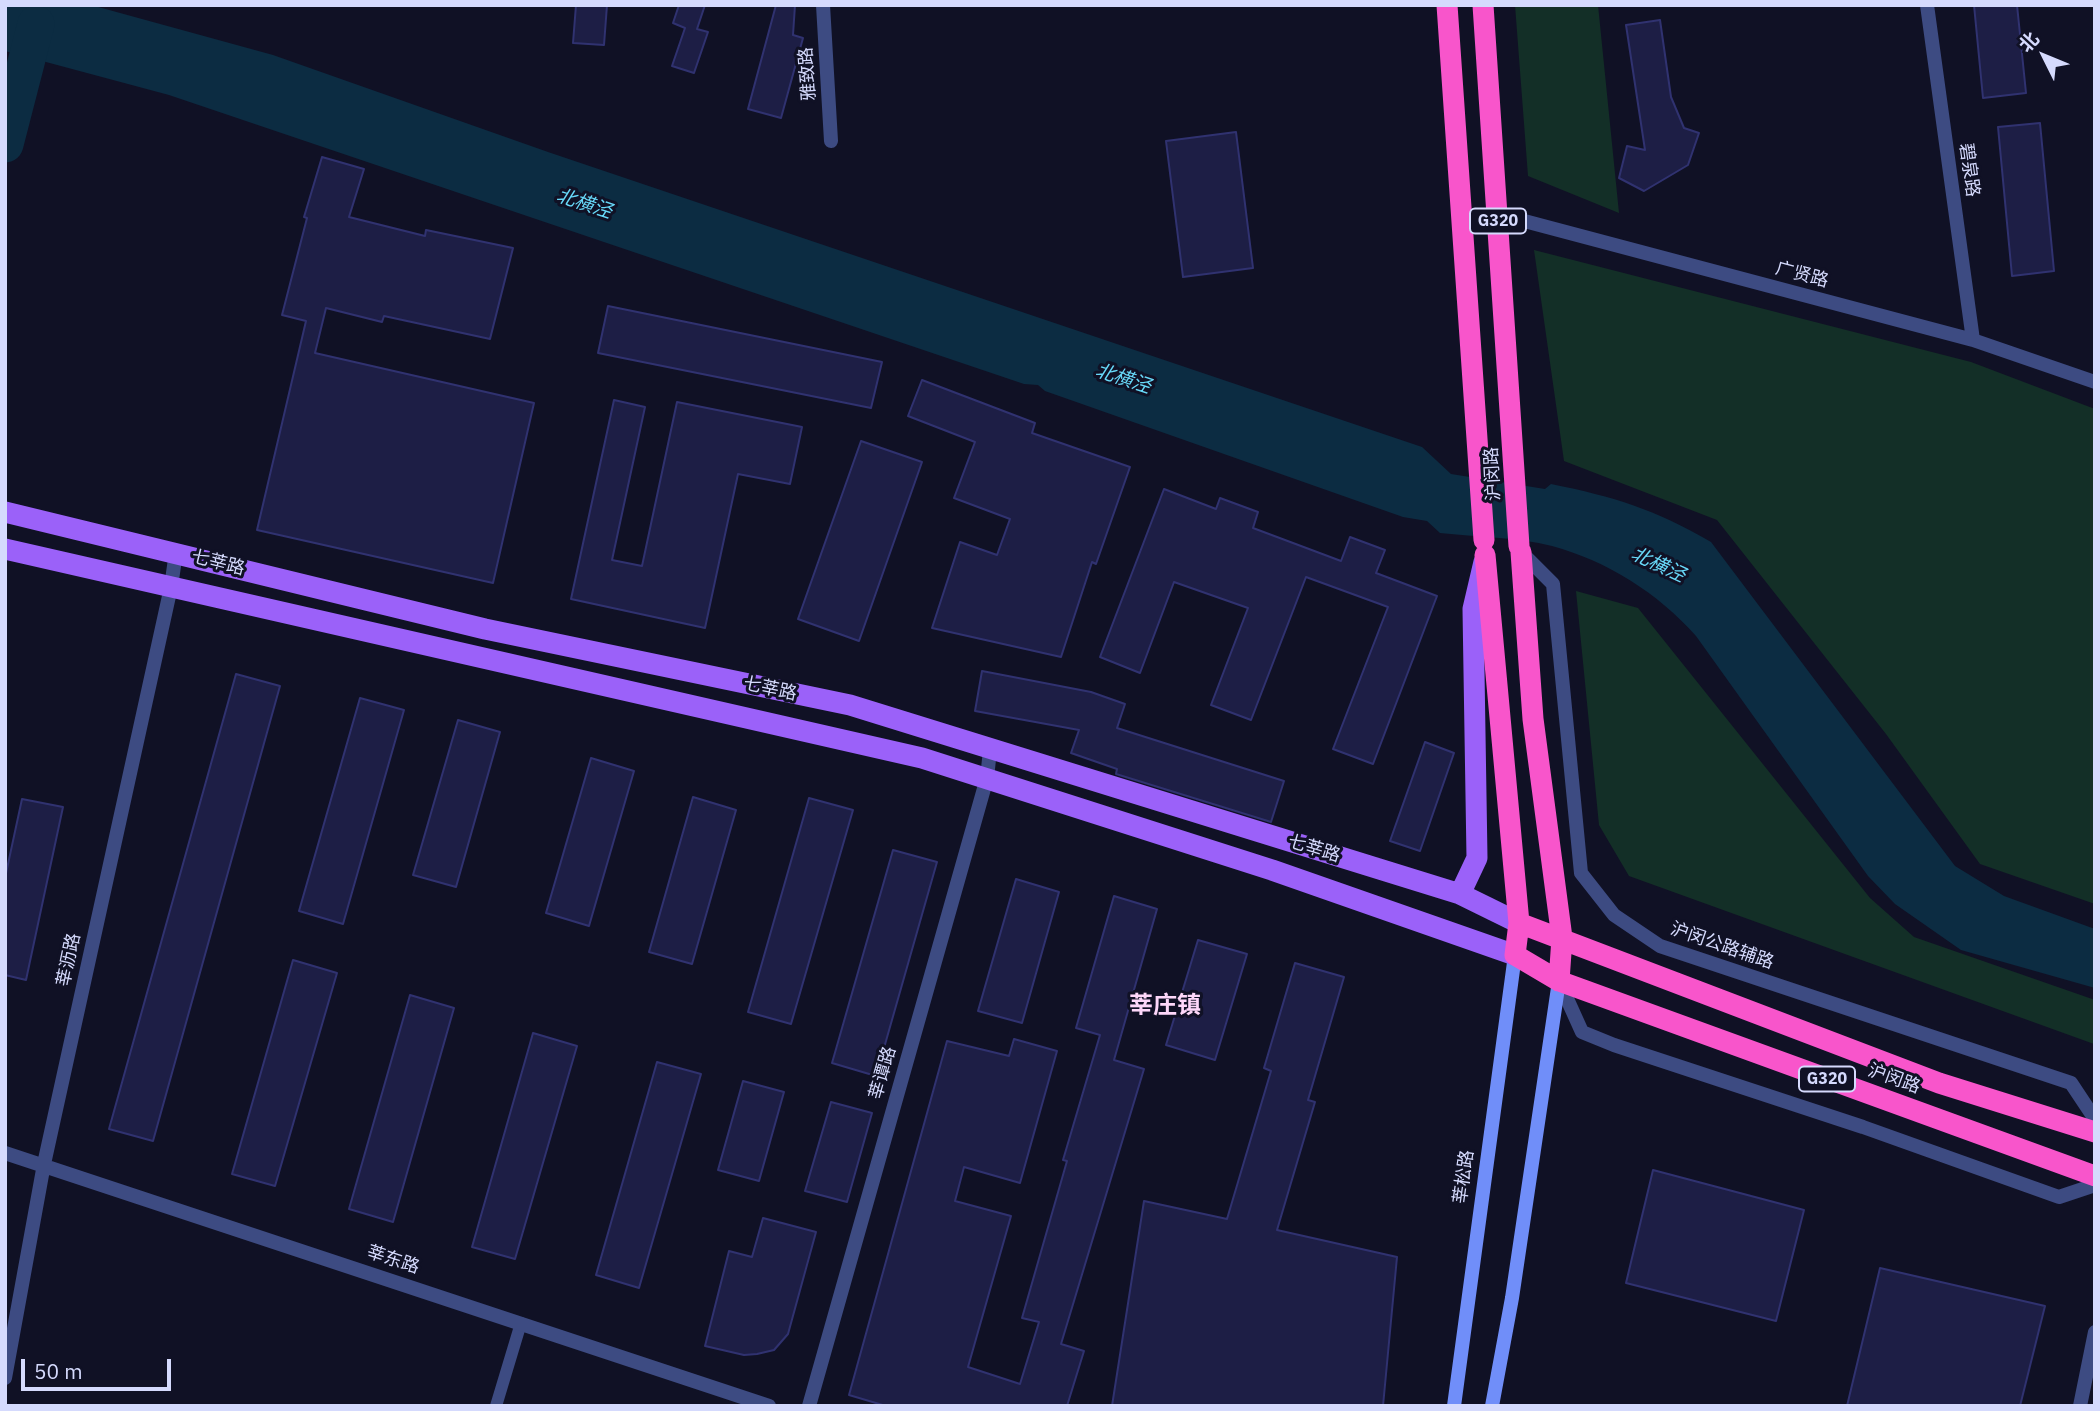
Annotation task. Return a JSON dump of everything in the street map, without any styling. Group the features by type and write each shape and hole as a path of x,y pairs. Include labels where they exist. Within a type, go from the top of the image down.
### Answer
{"highway":[{"name":"沪闵路","path":"1447,5 1485,548 1519,923 1515,955 1559,981 2095,1177"},
{"name":"沪闵路","path":"1483,5 1533,719 1562,939 1559,981"},
{"name":"沪闵路","path":"1519,923 1939,1083 2095,1132"}],"main road":[{"name":"七莘路","path":"5,512 485,629 850,705 1460,894 1519,923"},
{"path":"1460,894 1478,858 1473,609 1485,548"},
{"name":"七莘路","path":"5,549 922,758 1272,870 1515,955"},
{"name":"莘松路","path":"1454,1406 1515,955"},
{"path":"1492,1406 1512,1298 1559,981"}],"street":[{"name":"雅致路","path":"823,5 831,141"},
{"name":"碧泉路","path":"1927,5 1973,340"},
{"name":"广贤路","path":"1498,214 1973,340 2095,382"},
{"name":"沪闵公路辅路","path":"1520,549 1553,584 1581,873 1614,915 1660,946 2071,1083 2095,1119"},
{"name":"莘沥路","path":"5,1378 44,1164 172,587 176,552"},
{"name":"莘谭路","path":"809,1406 987,778 990,750"},
{"path":"1559,981 1581,1032 1614,1045 1863,1127 2059,1196 2095,1185"},
{"name":"莘东路","path":"5,1153 769,1406"},
{"path":"2080,1406 2095,1332"}],"lane":[{"path":"496,1406 521,1323"}],"green space":[{"path":"1515,5 1598,5 1619,213 1528,176"},
{"path":"1534,250 1971,362 2095,409 2095,904 1980,864 1886,734 1717,520 1564,461"},
{"path":"1576,591 1638,608 1870,898 1914,937 2095,1000 2094,1044 1629,876 1599,825"}],"water":[{"name":"北横泾","path":"5,5 91,5 273,55 548,152 1422,447 1451,474 1545,489 1551,484 1615,499 1671,521 1711,542 1955,866 2004,896 2095,929 2095,988 1961,950 1895,904 1868,876 1696,636 1648,593 1592,560 1539,543 1440,533 1427,521 1403,517 1045,391 1038,385 1024,384 169,95 5,51"}],"building":[{"path":"576,5 607,5 604,45 573,43"},
{"path":"679,5 705,5 697,29 708,32 694,73 672,66 685,28 673,23"},
{"path":"776,5 795,5 793,35 803,38 781,118 748,109"},
{"path":"1974,5 2017,5 2026,93 1983,98"},
{"path":"1660,20 1671,97 1684,128 1699,133 1688,165 1644,191 1619,178 1627,146 1645,150 1626,25"},
{"path":"2040,123 2054,271 2012,276 1998,127"},
{"path":"1236,132 1253,268 1183,277 1166,141"},
{"path":"322,157 364,169 349,217 425,236 426,230 513,248 490,339 384,316 382,322 326,308 315,353 534,403 493,583 257,530 306,321 282,315 307,218 304,217"},
{"path":"608,306 882,362 871,408 598,353"},
{"path":"922,380 1035,423 1032,433 1130,467 1096,564 1092,562 1061,657 932,628 960,542 997,555 1010,519 954,498 975,442 908,416"},
{"path":"614,400 645,407 612,560 642,566 677,402 802,427 790,484 738,474 705,628 571,599"},
{"path":"861,441 922,462 859,641 798,619"},
{"path":"1164,489 1216,509 1220,498 1258,512 1253,528 1341,561 1350,537 1385,550 1376,573 1437,596 1373,764 1333,749 1388,607 1306,577 1251,720 1211,705 1248,608 1174,582 1140,673 1100,657"},
{"path":"982,671 1091,692 1125,704 1117,728 1284,781 1271,822 1116,774 1117,769 1071,753 1079,730 975,711"},
{"path":"236,674 280,686 153,1141 109,1129"},
{"path":"360,698 404,710 343,924 299,911"},
{"path":"458,720 500,732 456,887 413,875"},
{"path":"1425,742 1454,753 1420,851 1390,841"},
{"path":"591,758 634,771 589,926 546,913"},
{"path":"693,797 736,810 692,964 649,952"},
{"path":"809,798 853,810 791,1024 748,1012"},
{"path":"22,799 63,807 26,980 5,975 5,878"},
{"path":"893,850 937,862 876,1076 832,1063"},
{"path":"1016,879 1059,892 1022,1023 978,1011"},
{"path":"1114,896 1157,909 1114,1060 1144,1069 1061,1344 1084,1351 1067,1406 886,1406 849,1395 947,1041 1009,1056 1014,1039 1057,1051 1020,1183 964,1167 955,1201 1011,1216 968,1367 1020,1384 1039,1322 1022,1318 1067,1161 1063,1160 1100,1035 1076,1028"},
{"path":"1198,940 1247,954 1215,1060 1166,1045"},
{"path":"293,960 337,973 275,1186 232,1174"},
{"path":"1295,963 1344,977 1308,1100 1315,1102 1277,1230 1397,1257 1383,1406 1112,1406 1144,1201 1227,1219 1271,1071 1264,1068"},
{"path":"410,995 454,1008 393,1222 349,1209"},
{"path":"533,1033 577,1046 515,1259 472,1247"},
{"path":"657,1062 701,1074 639,1288 596,1275"},
{"path":"743,1081 784,1092 759,1181 718,1170"},
{"path":"831,1102 872,1113 847,1202 805,1191"},
{"path":"1653,1170 1804,1210 1776,1321 1626,1283"},
{"path":"763,1218 816,1232 788,1334 774,1350 757,1354 744,1355 705,1346 729,1251 752,1257"},
{"path":"1880,1268 2045,1306 2020,1406 1847,1406"}],"waterway":[{"path":"5,144 36,24"}],"district":[{"name":"莘庄镇","path":"1165,1006"}]}
